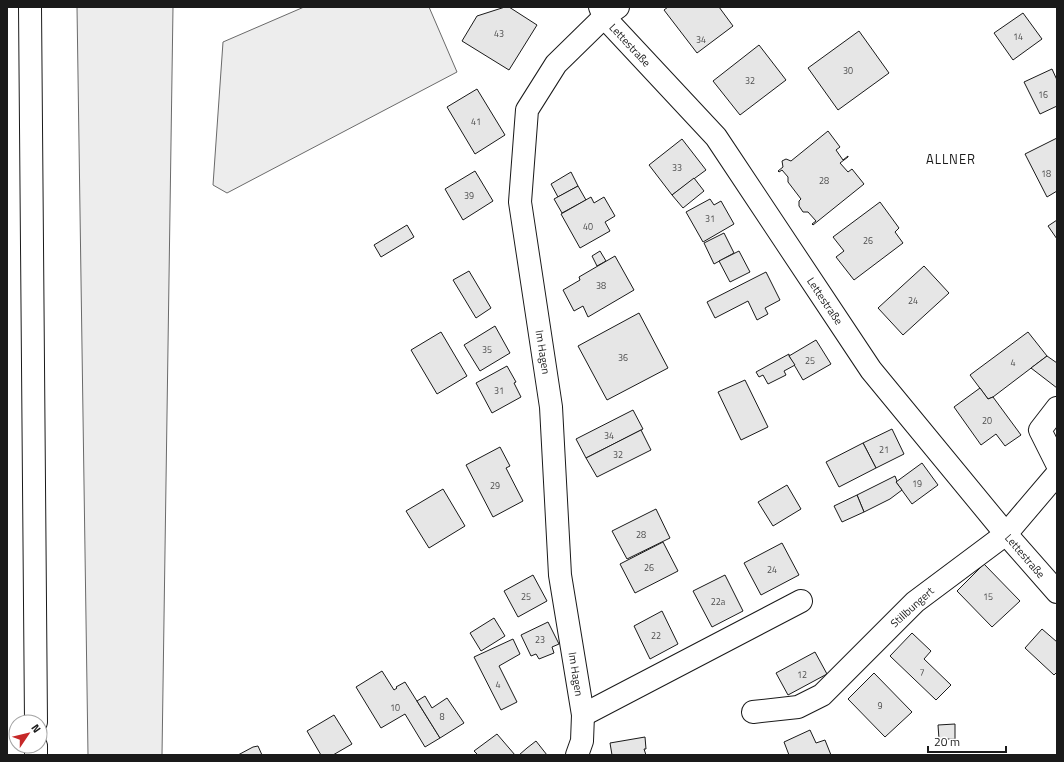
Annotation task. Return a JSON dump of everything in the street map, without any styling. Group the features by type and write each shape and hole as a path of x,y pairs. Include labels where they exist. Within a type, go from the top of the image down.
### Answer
{"main road":[{"path":"30,7 36,714"},
{"name":"Lettestraße","path":"607,10 716,137 871,370 1006,534 1057,592"},
{"name":"Im Hagen","path":"577,755 582,741 582,715 560,575 551,407 520,202 527,110 556,64 607,10"},
{"path":"1057,408 1040,430 1057,464"},
{"name":"Stillbungert","path":"753,712 798,707 822,694 915,602 1006,534 1057,474"},
{"name":"Im Hagen","path":"582,715 801,601"}],"shaded area":[{"path":"77,7 173,7 162,755 88,755"},
{"path":"304,7 429,7 457,72 227,193 213,185 223,42"}],"building":[{"path":"509,7 537,25 509,70 462,41 477,16"},
{"path":"668,7 719,7 733,26 697,53 664,10"},
{"path":"1023,13 1042,39 1013,60 994,33"},
{"path":"859,31 889,73 838,110 808,68"},
{"path":"759,45 786,80 740,115 713,81"},
{"path":"1052,69 1057,80 1057,106 1040,114 1024,82"},
{"path":"477,89 505,135 475,154 447,107"},
{"path":"828,131 840,147 836,150 843,160 848,156 840,163 848,172 852,169 864,184 813,225 812,224 816,221 808,212 803,212 799,206 799,201 801,199 788,182 788,177 782,170 779,172 778,171 783,167 782,161 786,159 791,161"},
{"path":"1057,138 1057,191 1047,197 1025,154"},
{"path":"682,139 706,170 672,195 649,165"},
{"path":"475,171 493,201 463,220 445,189"},
{"path":"571,172 578,186 558,197 551,184"},
{"path":"694,178 704,191 683,208 672,195"},
{"path":"578,186 586,200 562,213 554,199"},
{"path":"591,197 594,203 604,197 615,216 605,222 610,231 580,248 561,214"},
{"path":"710,199 714,205 721,201 734,224 703,242 686,212"},
{"path":"880,202 899,228 895,232 903,243 854,280 836,257 844,251 833,237"},
{"path":"1057,220 1057,239 1048,226"},
{"path":"407,225 414,237 381,257 374,245"},
{"path":"724,233 734,253 714,264 704,243"},
{"path":"600,251 606,261 597,266 592,256"},
{"path":"739,251 750,272 730,282 719,261"},
{"path":"615,256 634,290 588,317 583,306 574,311 563,290 580,280 579,277"},
{"path":"924,266 949,293 903,335 878,308"},
{"path":"469,271 491,308 476,318 453,280"},
{"path":"766,272 780,300 765,308 768,314 757,320 748,301 715,318 707,302"},
{"path":"639,313 668,368 607,400 578,346"},
{"path":"495,326 510,353 480,371 464,345"},
{"path":"441,332 467,376 437,394 411,350"},
{"path":"1028,332 1047,356 993,397 988,399 970,375"},
{"path":"816,340 831,364 803,380 789,356"},
{"path":"789,354 795,365 784,371 786,375 768,384 763,375 759,377 756,372"},
{"path":"1047,356 1057,363 1057,388 1031,368"},
{"path":"507,366 516,382 514,383 521,397 492,413 476,383"},
{"path":"745,380 768,427 741,440 718,392"},
{"path":"980,388 988,399 993,397 1021,435 1005,446 996,434 981,445 954,407"},
{"path":"633,410 643,429 586,458 576,439"},
{"path":"892,429 904,454 876,468 863,443"},
{"path":"641,430 651,450 597,477 586,458"},
{"path":"863,443 876,468 839,487 826,462"},
{"path":"500,447 510,466 506,468 523,501 493,517 466,465"},
{"path":"922,463 938,485 912,504 896,482"},
{"path":"895,476 896,482 902,490 890,499 864,512 857,495"},
{"path":"787,485 801,509 773,526 758,502"},
{"path":"443,489 465,526 429,548 406,511"},
{"path":"857,495 864,512 842,522 834,506"},
{"path":"656,509 670,538 627,559 612,531"},
{"path":"663,542 678,571 635,593 620,564"},
{"path":"782,543 799,575 761,595 744,563"},
{"path":"984,564 1020,601 992,627 957,591"},
{"path":"533,575 547,601 518,617 504,591"},
{"path":"725,575 743,611 712,627 693,591"},
{"path":"662,611 678,644 650,659 634,626"},
{"path":"494,618 505,636 481,651 470,633"},
{"path":"548,622 559,644 552,647 554,653 539,659 536,654 531,656 521,635"},
{"path":"1042,629 1057,642 1057,672 1054,675 1025,648"},
{"path":"912,633 931,651 924,659 951,685 936,700 890,656"},
{"path":"513,639 520,654 499,666 517,702 501,710 474,657"},
{"path":"815,652 827,674 788,695 776,673"},
{"path":"382,671 394,690 397,688 396,687 405,682 440,738 425,747 405,714 381,728 356,687"},
{"path":"874,673 912,712 885,737 848,699"},
{"path":"425,696 432,708 447,698 464,723 440,738 417,701"},
{"path":"334,715 352,744 333,755 321,755 307,731"},
{"path":"955,724 955,739 939,739 938,725"},
{"path":"810,730 816,743 825,740 831,755 789,755 784,742"},
{"path":"497,734 515,755 478,755 474,751"},
{"path":"645,737 646,749 644,749 646,755 612,755 610,743"},
{"path":"536,741 547,755 519,755 527,748"},
{"path":"258,746 262,755 238,755 253,747"}],"district":[{"name":"ALLNER","path":"951,159"}]}
